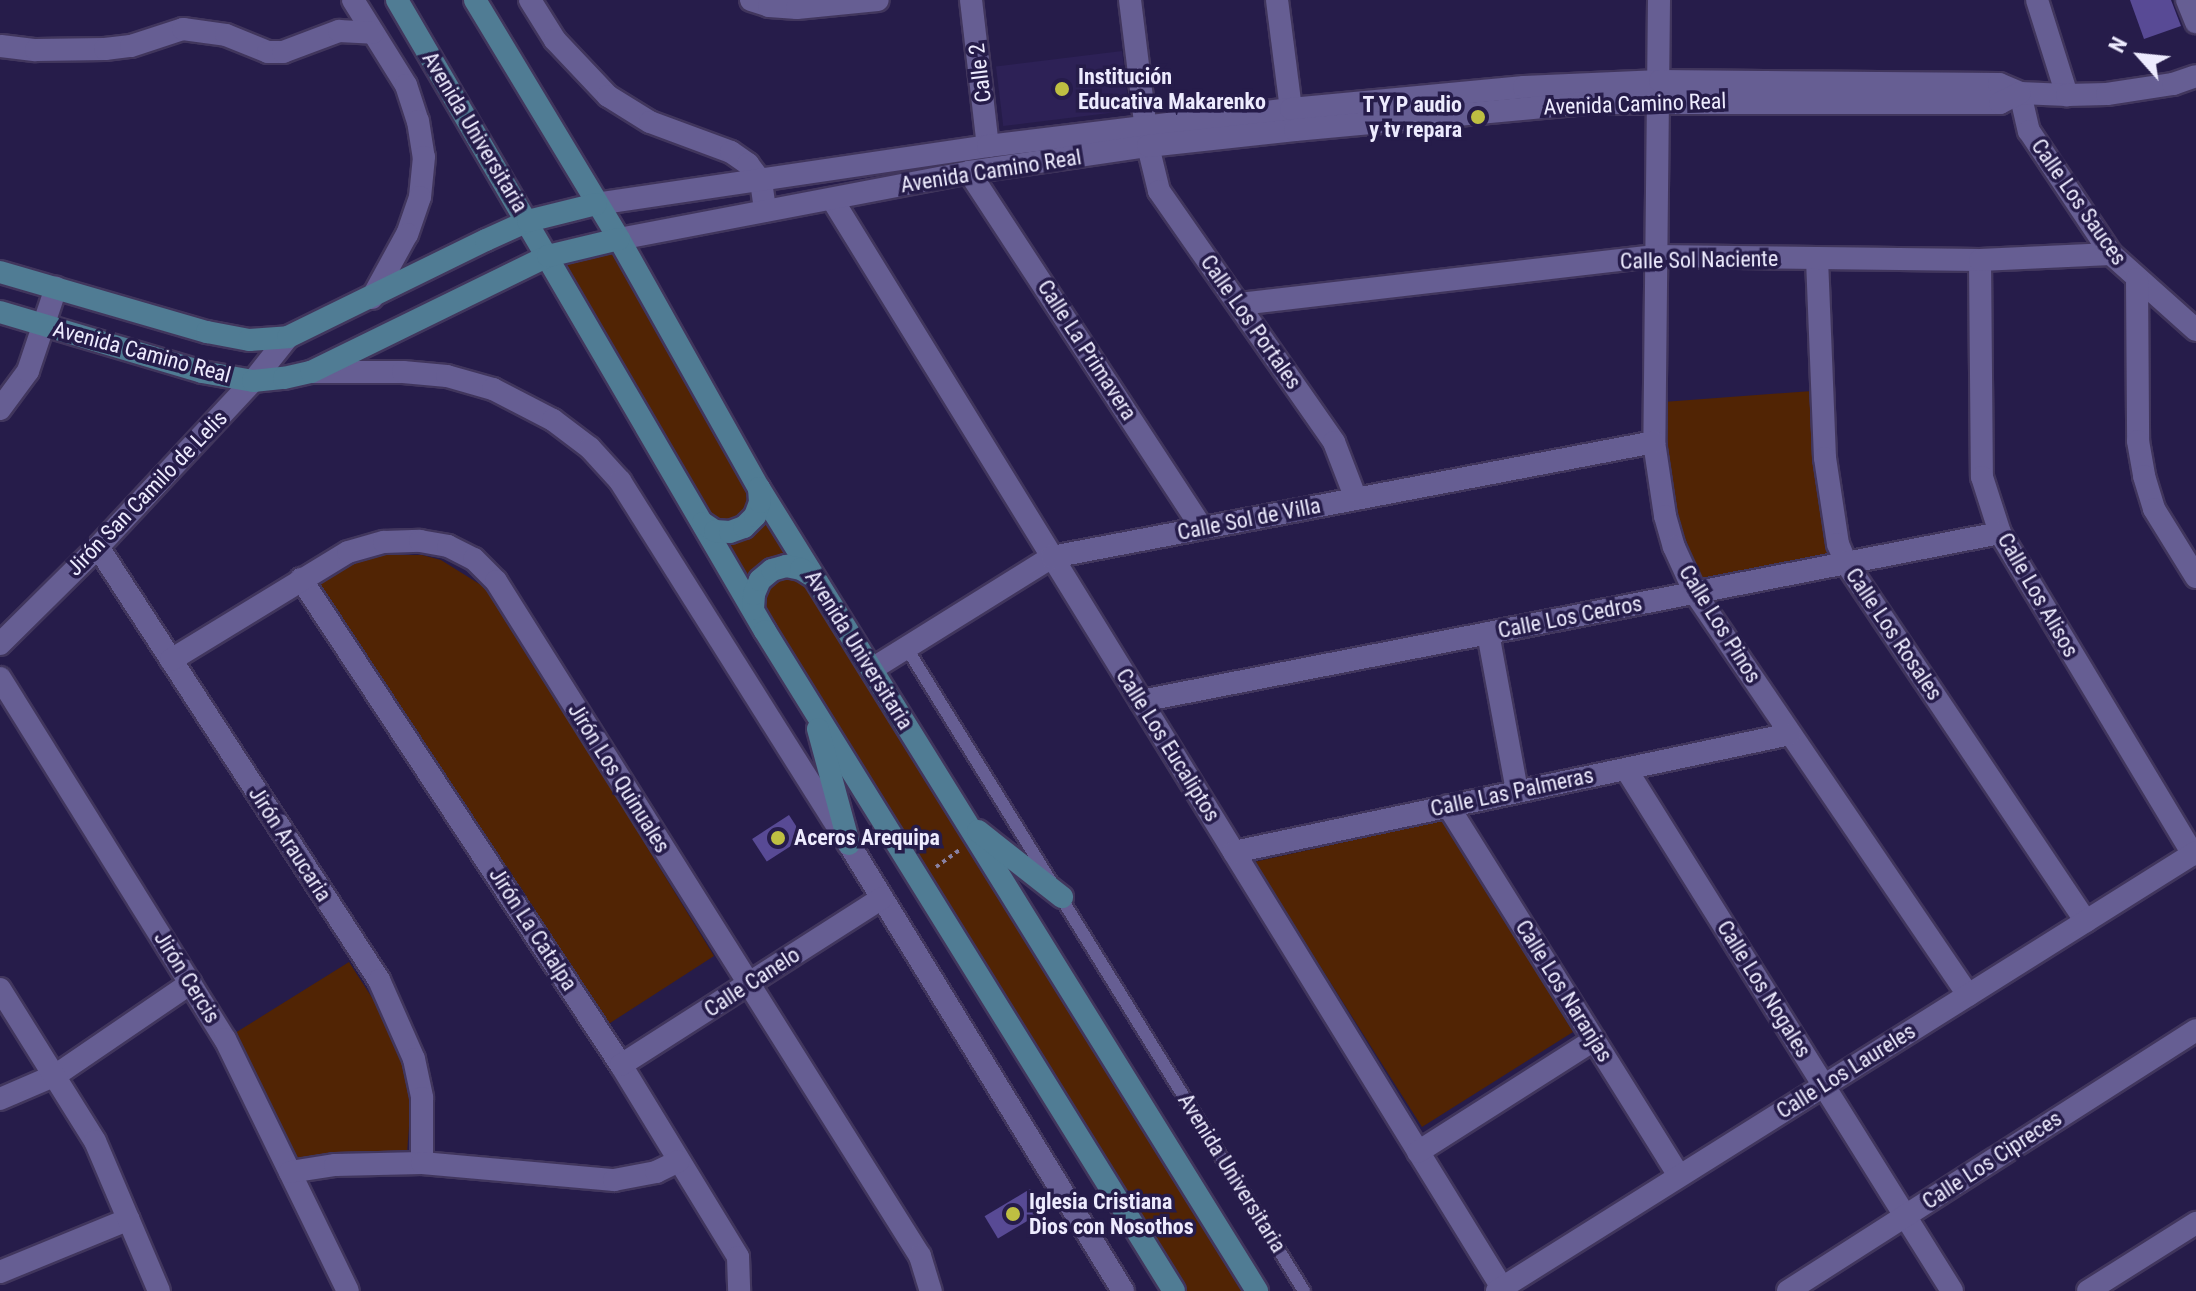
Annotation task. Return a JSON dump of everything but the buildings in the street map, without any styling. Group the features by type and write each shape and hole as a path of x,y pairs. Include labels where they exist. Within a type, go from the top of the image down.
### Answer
{"main road":[{"name":"Avenida Universitaria","path":"397,0 452,99 528,221 753,609 1174,1291"},
{"name":"Avenida Universitaria","path":"475,0 619,239 759,488 1257,1291"},
{"name":"Avenida Camino Real","path":"0,272 207,332 249,340 288,337 528,221 596,204"},
{"name":"Avenida Camino Real","path":"0,312 202,372 253,381 311,372 548,256 619,239"},
{"path":"703,523 715,531 730,532 744,527 755,516 760,502 759,488"},
{"path":"753,609 754,594 760,580 772,570 786,566 801,569 814,577"},
{"path":"811,705 849,844"},
{"path":"971,830 1062,897"}],"street":[{"name":"Avenida Universitaria","path":"353,0 406,85 418,121 424,157 420,197 407,234 372,298"},
{"path":"530,0 555,40 608,96 650,122 731,152 748,164 761,181 765,211"},
{"path":"751,0 769,6 797,8 878,0"},
{"name":"Calle 2","path":"971,0 988,146"},
{"name":"Calle Los Portales","path":"1130,0 1146,136 1159,191 1334,442 1356,499"},
{"path":"1277,0 1291,109"},
{"name":"Calle Los Pinos","path":"1659,0 1654,442 1665,516 1695,593 1968,995"},
{"path":"2037,0 2067,95"},
{"path":"2187,0 2196,22"},
{"path":"1,46 36,50 118,47 183,29 226,35 268,52 283,52 339,31 373,33"},
{"name":"Avenida Camino Real","path":"619,239 1291,109 1524,87 2000,103 2020,93 2107,94 2173,84 2196,76"},
{"name":"Avenida Camino Real","path":"596,204 988,146 1527,107 1659,90"},
{"name":"Calle Los Sauces","path":"2020,93 2029,131 2111,254 2196,330"},
{"name":"Calle La Primavera","path":"969,172 1202,528"},
{"name":"Calle Los Eucaliptos","path":"832,199 1501,1290"},
{"name":"Calle Sol Naciente","path":"1240,304 1655,256 1980,260 2111,254"},
{"name":"Calle Los Rosales","path":"1817,259 1825,458 1838,544 1846,563 2086,921"},
{"name":"Calle Los Alisos","path":"1980,260 1982,477 2000,533 2194,853"},
{"path":"2137,279 2138,441 2144,476 2154,509 2196,577"},
{"path":"0,409 28,371 46,326 56,288"},
{"name":"Jirón San Camilo de Lelis","path":"0,644 98,547 253,381 288,337"},
{"path":"311,372 403,372 462,381 519,400 553,420 590,448 620,481 849,844 1123,1291"},
{"name":"Calle Sol de Villa","path":"872,669 1052,557 1654,442"},
{"name":"Calle Los Cedros","path":"1141,701 2000,533"},
{"name":"Jirón Los Quinuales","path":"171,660 348,552 384,542 420,541 448,546 474,559 496,581 920,1256 931,1291"},
{"name":"Jirón Araucaria","path":"98,547 379,980 402,1024 414,1059 422,1098 422,1163"},
{"name":"Jirón La Catalpa","path":"301,579 621,1065 738,1257 739,1291"},
{"path":"1488,633 1517,791"},
{"name":"Jirón Cercis","path":"0,678 225,1039 348,1291"},
{"name":"Calle Las Palmeras","path":"1234,852 1790,734"},
{"name":"Calle Los Nogales","path":"1626,769 1952,1291"},
{"name":"Calle Los Naranjas","path":"1448,806 1679,1176"},
{"name":"Calle Los Laureles","path":"1501,1290 2194,853"},
{"name":"Calle Canelo","path":"621,1065 882,898"},
{"path":"0,1099 56,1075 191,983"},
{"path":"0,989 95,1141 159,1291"},
{"name":"Calle Los Cipreces","path":"1788,1291 2196,1030"},
{"path":"1418,1152 1594,1040"},
{"path":"290,1172 335,1165 422,1163 614,1180 656,1172 679,1161"},
{"path":"0,1272 129,1219"},
{"path":"2088,1291 2196,1223"}],"lane":[{"name":"Avenida Universitaria","path":"906,647 1304,1291"}],"path":[{"path":"919,879 971,830"}],"shaded area":[{"name":"Institución Educativa Makarenko","path":"1122,51 1129,111 1003,126 996,66"},
{"path":"615,252 1246,1291 1185,1291 766,614 564,264"},
{"path":"1812,391 1833,558 1703,584 1675,512 1663,439 1663,402"},
{"path":"376,555 422,555 441,560 489,590 714,956 607,1025 318,582 356,560"},
{"path":"1444,820 1573,1032 1422,1127 1254,862"},
{"path":"349,962 389,1024 403,1061 411,1100 407,1153 297,1164 235,1033"}],"place":[{"name":"Institución Educativa Makarenko","path":"1062,89"},
{"name":"T Y P audio y tv repara","path":"1478,117"},
{"name":"Aceros Arequipa","path":"778,838"},
{"name":"Iglesia Cristiana Dios con Nosothos","path":"1013,1214"}]}
